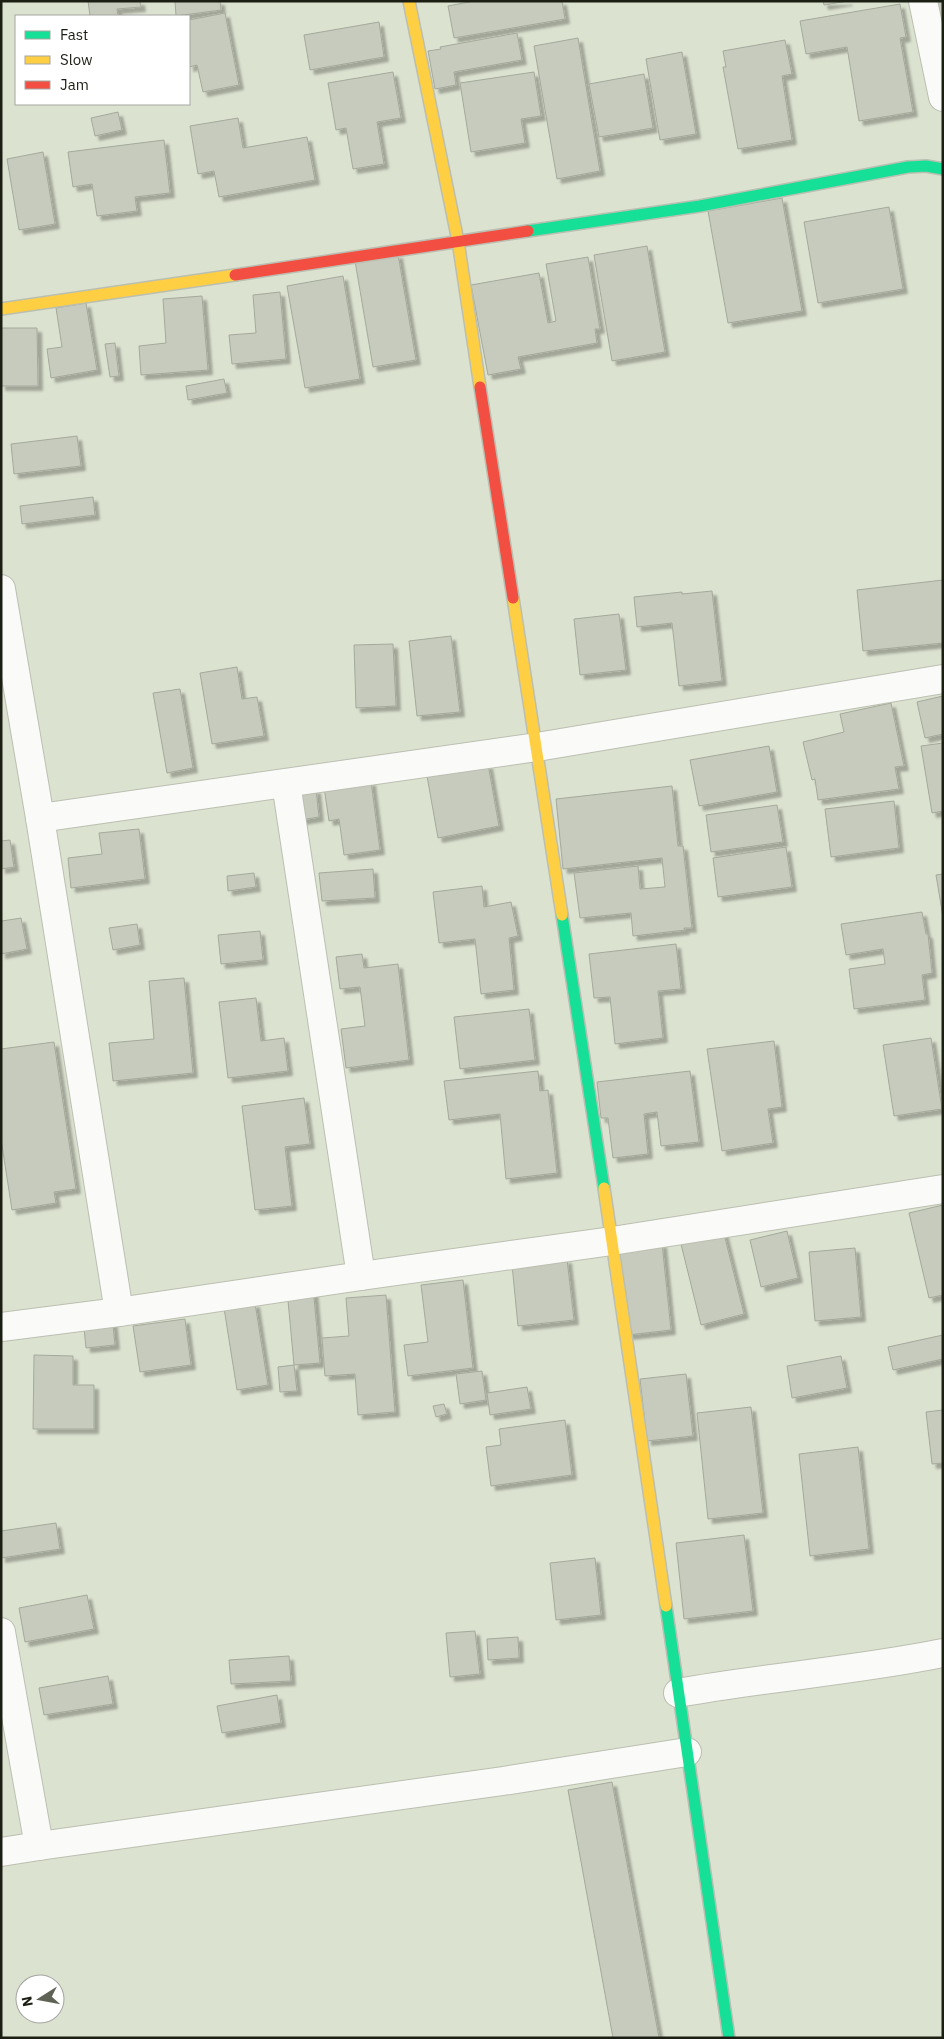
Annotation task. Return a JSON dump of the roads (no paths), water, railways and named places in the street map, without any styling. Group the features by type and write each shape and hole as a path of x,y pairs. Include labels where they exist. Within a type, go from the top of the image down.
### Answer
{"street":[{"path":"409,1 458,241 612,1241 729,2038"},
{"path":"923,1 943,97"},
{"path":"1,309 700,206 908,168 926,166 943,170"},
{"path":"1,589 40,818 119,1312"},
{"path":"40,818 286,784 537,746 943,680"},
{"path":"286,784 360,1276"},
{"path":"1,1327 119,1312 612,1241 943,1189"},
{"path":"1,1632 39,1846"},
{"path":"678,1693 728,1684 892,1663 943,1654"},
{"path":"1,1852 687,1752"}]}
